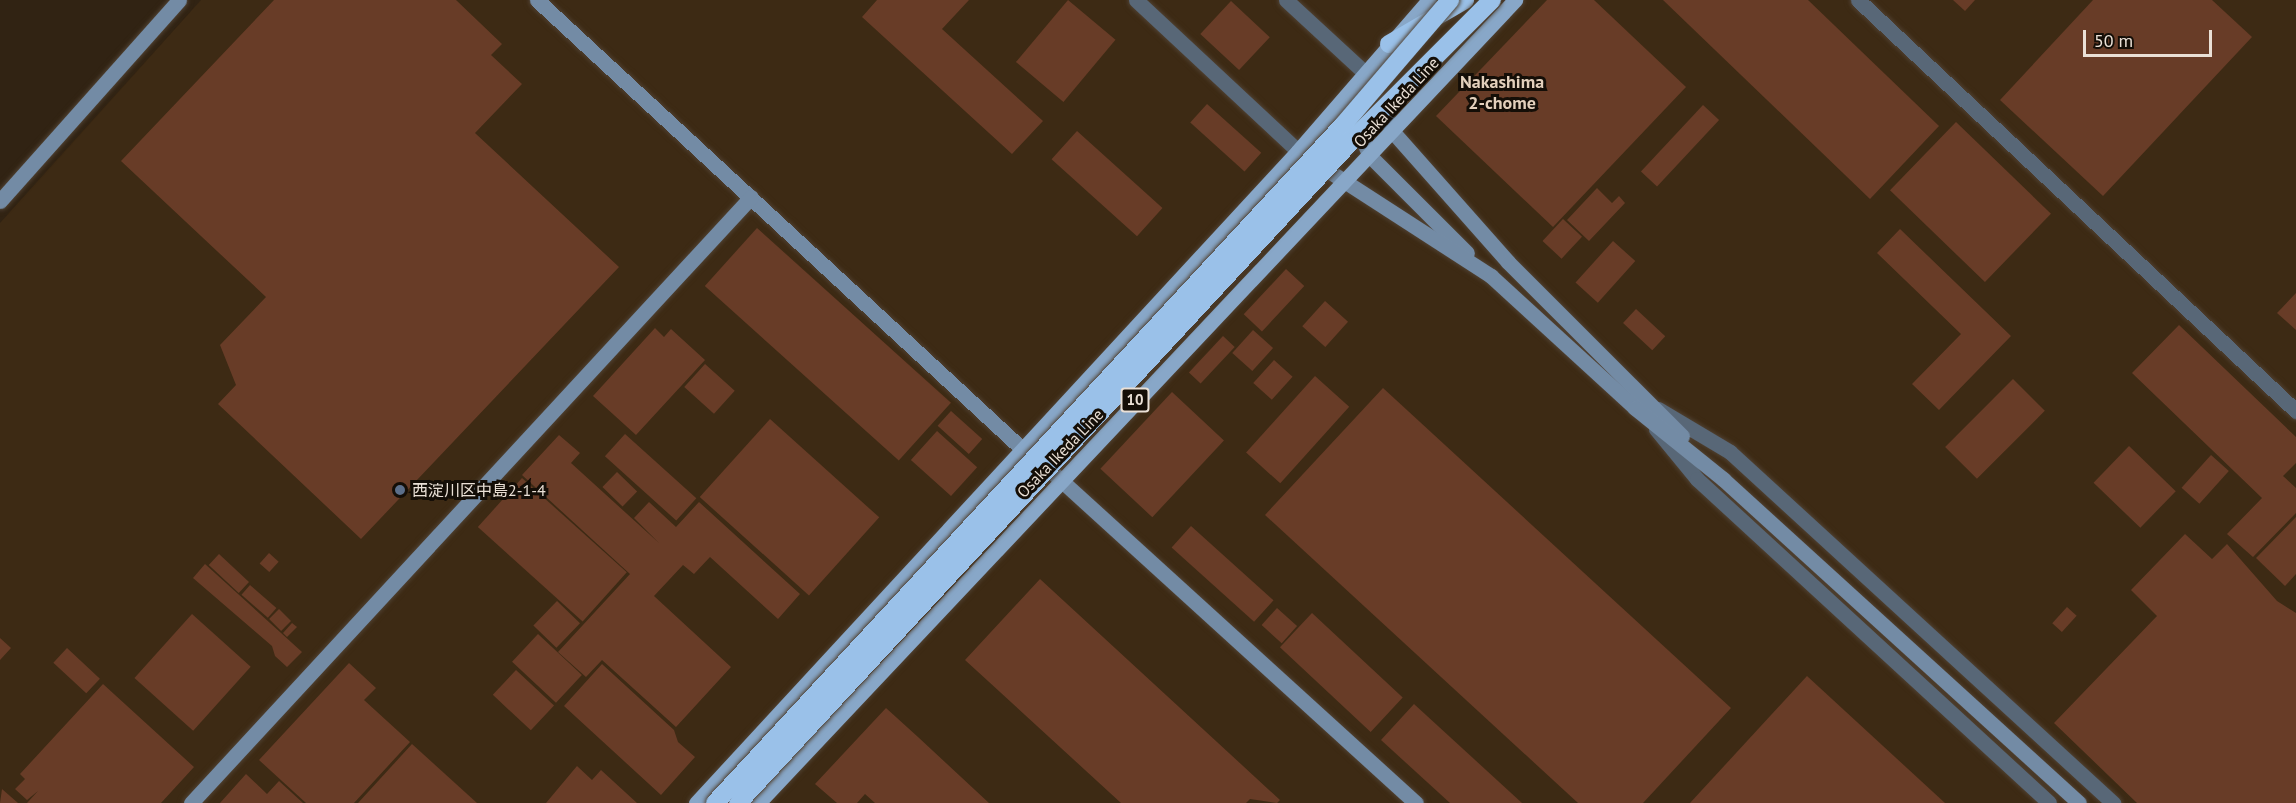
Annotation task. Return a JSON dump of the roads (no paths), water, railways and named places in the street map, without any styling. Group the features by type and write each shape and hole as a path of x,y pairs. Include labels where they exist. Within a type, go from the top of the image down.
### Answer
{"highway":[{"path":"715,803 1343,125 1450,0"},
{"path":"1389,44 1465,0"},
{"path":"738,803 1359,133 1492,0"}],"main road":[{"name":"Osaka Ikeda Line","path":"696,803 1298,151 1364,72 1429,0"},
{"name":"Osaka Ikeda Line","path":"758,803 1060,477 1346,182 1515,0"}],"street":[{"path":"0,201 179,0"},
{"path":"537,0 1022,451 1060,477 1416,803"},
{"path":"1136,0 1298,151 1491,276"},
{"path":"1286,0 1364,72 1393,132 1508,262 1650,411 1697,479 2049,803"},
{"path":"1858,0 2296,411"},
{"path":"1364,72 1355,95 1353,116 1370,156 1491,276 1650,411 2079,803"},
{"path":"190,803 751,197"},
{"path":"1650,411 1730,452 2113,803"}],"place":[{"name":"西淀川区中島2-1-4","path":"400,490"}],"district":[{"name":"Nakashima 2-chome","path":"1502,94"}]}
